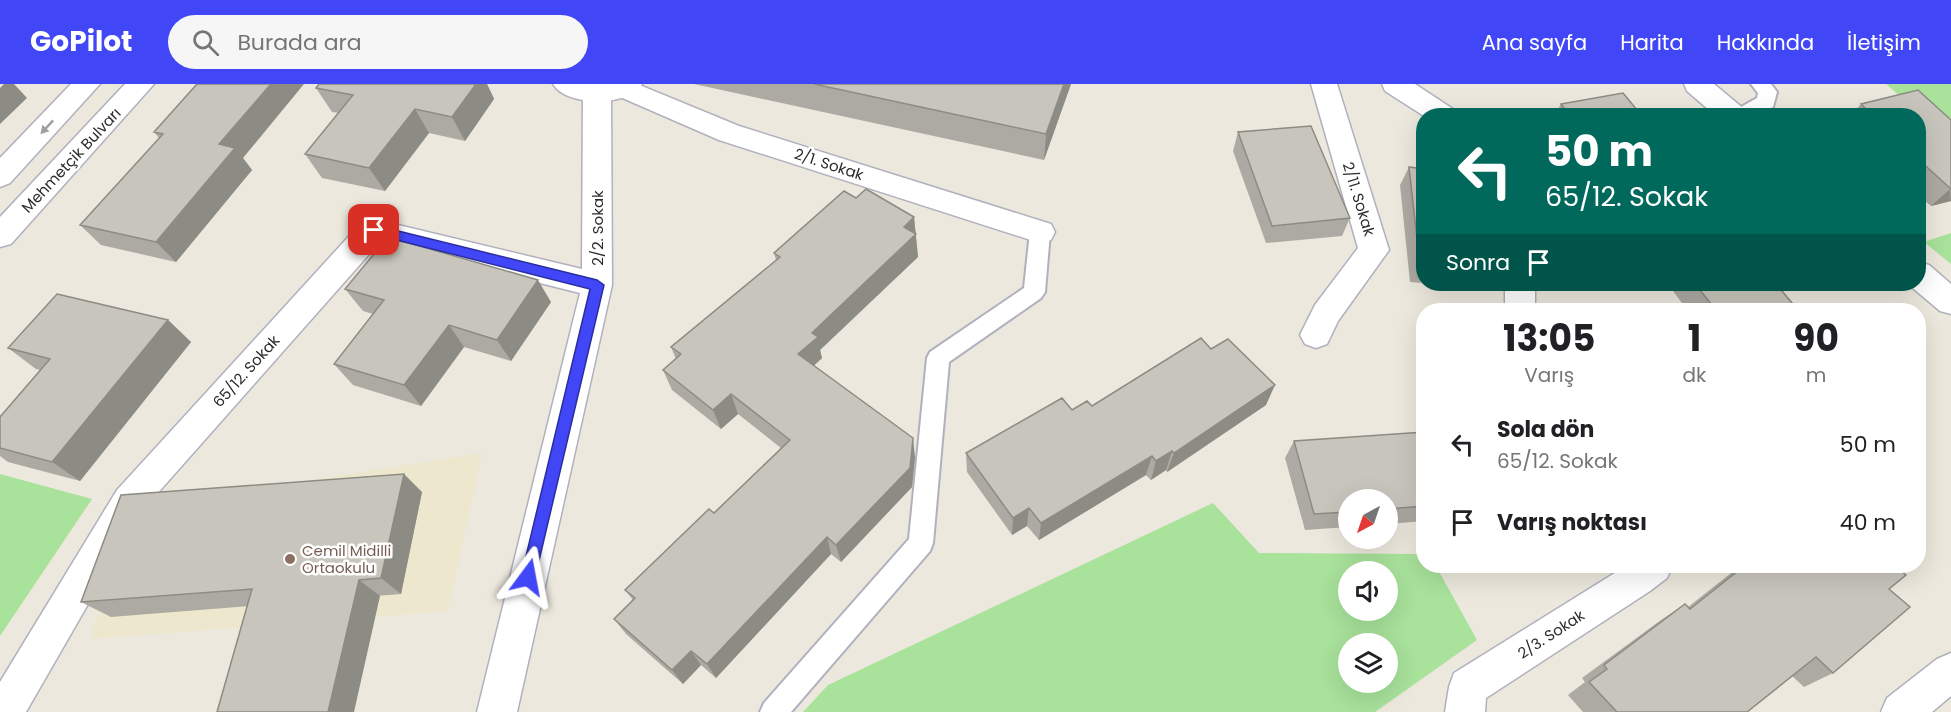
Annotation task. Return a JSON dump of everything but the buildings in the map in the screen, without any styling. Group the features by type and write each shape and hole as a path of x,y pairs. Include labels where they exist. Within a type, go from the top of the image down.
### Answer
{"street":[{"path":"0,177 87,84"},
{"name":"Mehmetçik Bulvarı","path":"0,236 141,84"},
{"name":"2/1. Sokak","path":"566,84 583,91 616,88 729,133 1040,232"},
{"name":"2/11. Sokak","path":"1316,335 1326,314 1374,250 1324,84"},
{"path":"1395,84 1431,108"},
{"path":"1697,84 1725,108"},
{"name":"2/2. Sokak","path":"496,712 597,285 616,88"},
{"name":"65/12. Sokak","path":"4,712 129,501 374,230 597,285"},
{"path":"1926,281 1951,302"},
{"name":"2/3. Sokak","path":"1465,712 1468,687 1645,573"},
{"path":"1901,712 1951,672"}],"lane":[{"path":"1755,108 1766,102 1768,92 1760,84"},
{"path":"773,712 921,543 938,358 1034,292 1040,232"}],"shaded area":[{"name":"Cemil Midilli Ortaokulu","path":"482,453 448,611 90,639 140,507"}],"green space":[{"path":"1886,84 1951,84 1951,140 1926,118 1926,108 1914,108"},
{"path":"1951,233 1951,264 1926,244 1926,241"},
{"path":"0,474 92,499 0,636"},
{"path":"1213,503 1259,553 1416,554 1416,573 1440,573 1477,640 1375,712 803,712 828,685"}],"place":[{"name":"Cemil Midilli Ortaokulu","path":"290,559"}],"route":[{"path":"374,230 597,285 528,577"}]}
